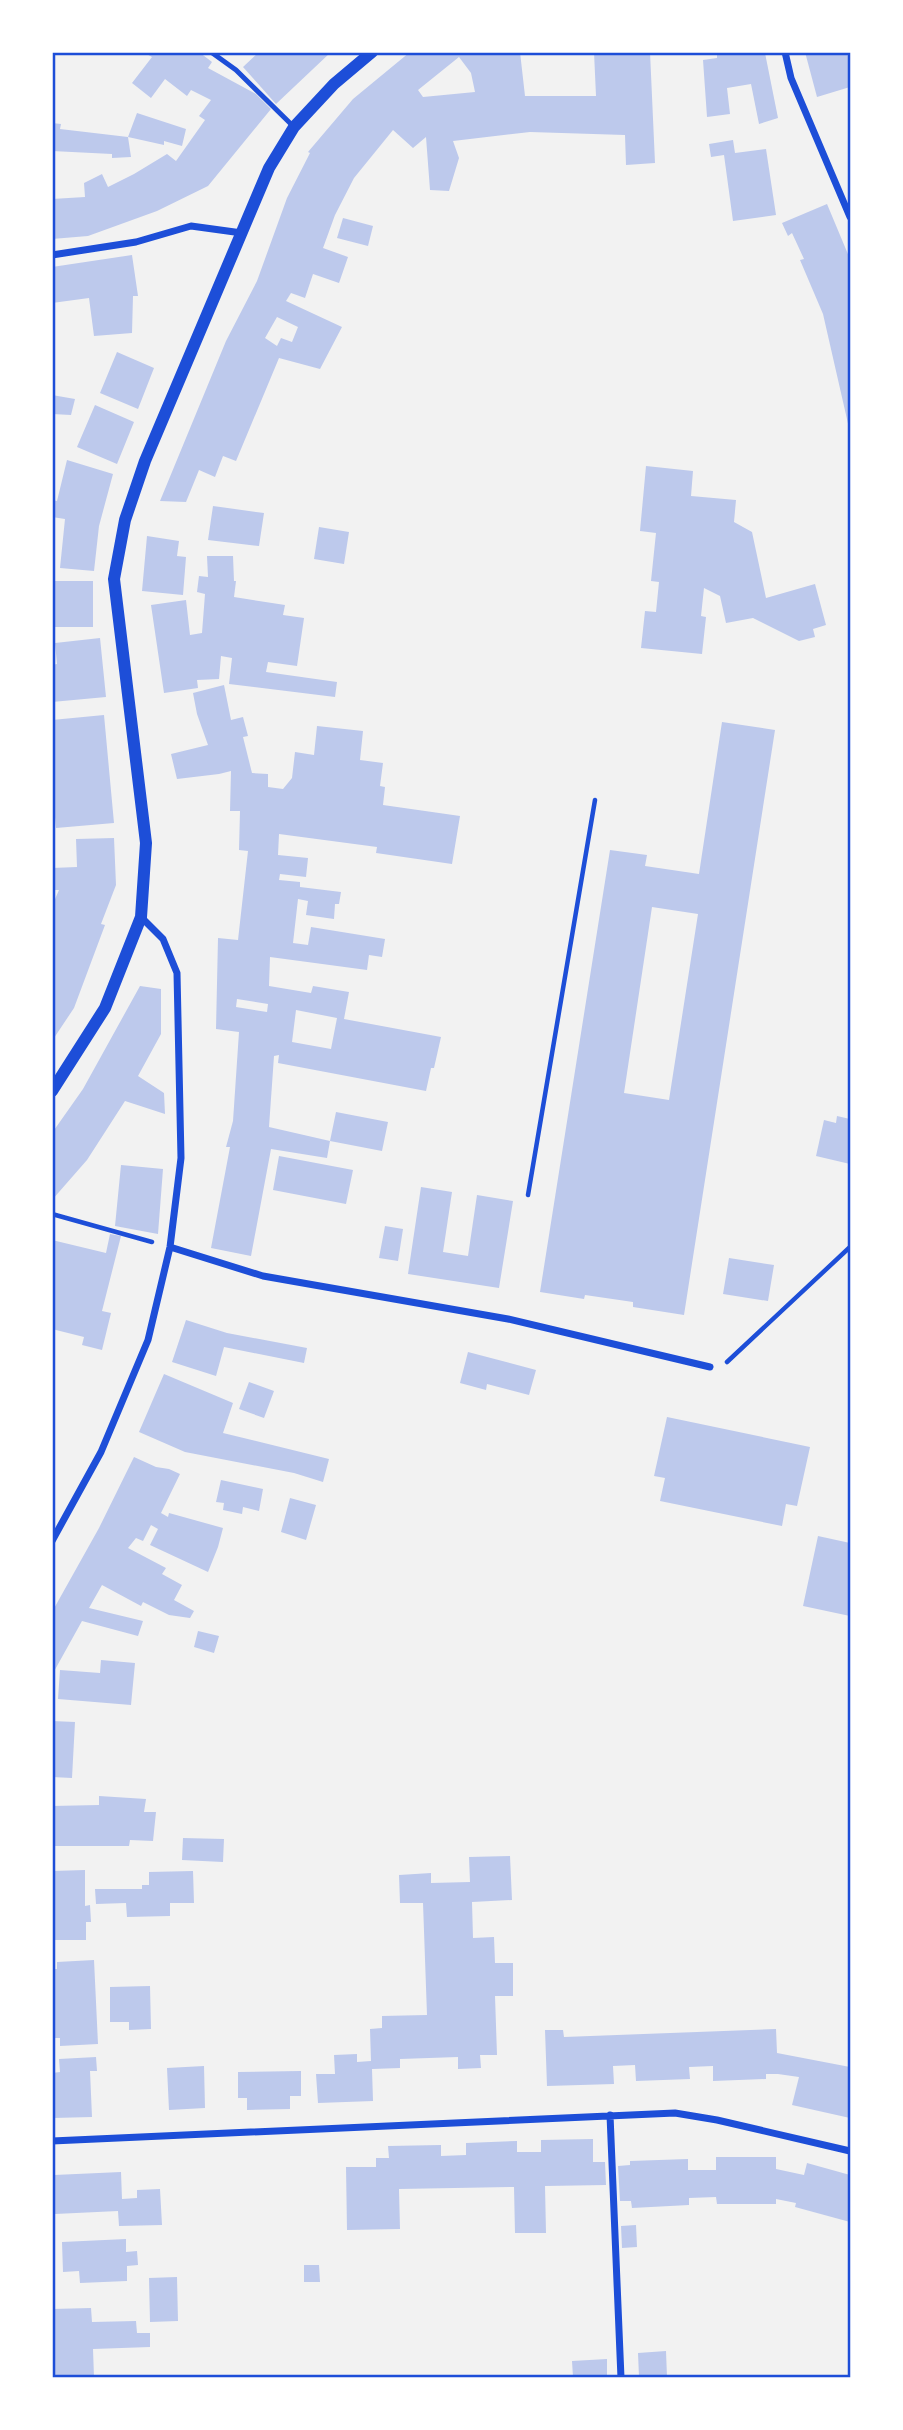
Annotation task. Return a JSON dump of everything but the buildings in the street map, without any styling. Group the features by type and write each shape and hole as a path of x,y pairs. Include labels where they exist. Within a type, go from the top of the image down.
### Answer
{"street":[{"path":"52,1091 105,1008 141,917 146,843 114,579 125,520 145,461 269,168 295,127 334,84 372,52"},
{"path":"785,52 791,78 850,216"},
{"path":"52,255 136,242 191,226 242,233"},
{"path":"52,1541 101,1452 148,1340 170,1247 181,1158 177,973 163,939 141,917"},
{"path":"170,1247 263,1276 508,1319 710,1367"},
{"path":"52,2141 675,2113 850,2151"},
{"path":"610,2115 621,2378"}],"lane":[{"path":"211,52 236,70 295,127"}],"path":[{"path":"528,1195 595,800"},
{"path":"52,1214 170,1247"},
{"path":"710,1367 724,1365 850,1247"}]}
